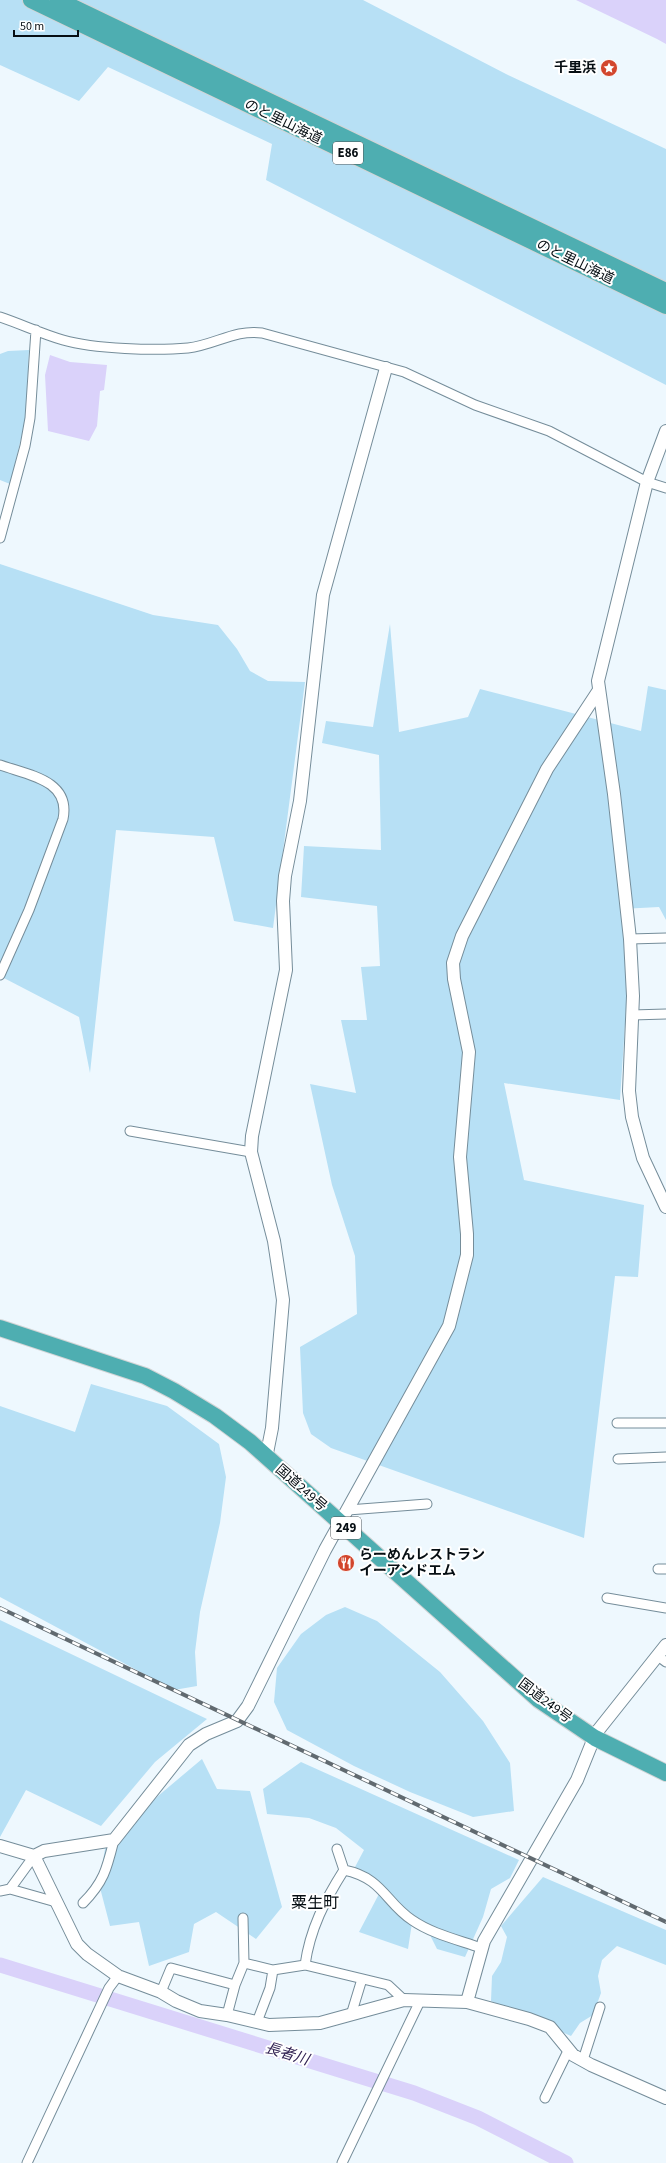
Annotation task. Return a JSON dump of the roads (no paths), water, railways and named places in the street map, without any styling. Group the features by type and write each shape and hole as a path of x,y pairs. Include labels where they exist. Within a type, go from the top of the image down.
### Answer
{"highway":[{"name":"のと里山海道","path":"31,0 666,306"},
{"name":"のと里山海道","path":"58,0 666,291"},
{"name":"国道249号","path":"0,1328 145,1376 174,1391 215,1416 266,1458 344,1517 539,1700 595,1738 666,1773"}],"street":[{"path":"0,317 64,340 98,346 193,347 231,334 252,331 404,372 475,405 549,431 646,482 666,488"},
{"path":"0,538 25,446 30,418 36,330"},
{"path":"266,1458 272,1428 283,1300 274,1241 251,1152 252,1136 286,970 283,901 285,876 300,801 323,595 386,368"},
{"path":"666,431 646,482 599,672 599,690 614,794 630,939 632,1015 629,1091 632,1118 643,1158 666,1208"},
{"path":"83,1903 96,1890 104,1876 114,1840 189,1745 206,1734 237,1721 248,1706 325,1550 449,1326 467,1256 467,1234 460,1157 469,1052 454,979 453,963 462,936 547,769 599,690"},
{"path":"0,765 55,787 62,796 65,810 29,910 0,975"},
{"path":"630,939 666,938"},
{"path":"632,1015 666,1014"},
{"path":"130,1131 251,1152"},
{"path":"617,1423 666,1423"},
{"path":"618,1459 666,1457"},
{"path":"344,1517 427,1504"},
{"path":"607,1598 666,1608"},
{"path":"466,2002 481,1948 491,1927 577,1780 595,1738 620,1702 662,1659 666,1645"},
{"path":"10,1890 34,1856 44,1851 114,1840"},
{"path":"0,1846 34,1856 77,1944 87,1954 118,1976 161,1992 176,2001 200,2011 227,2014 269,2025 320,2023 404,2000 466,2002 487,2009 529,2019 550,2027 569,2049 583,2060 618,2078 666,2098"},
{"path":"305,1965 308,1945 315,1923 330,1893 344,1870 338,1849"},
{"path":"344,1870 367,1878 412,1920 446,1936 481,1948"},
{"path":"0,1891 10,1890 56,1902"},
{"path":"227,2014 235,1985 244,1963 243,1918"},
{"path":"244,1963 273,1970 305,1965 388,1985 404,2000"},
{"path":"161,1992 171,1968 235,1985"},
{"path":"257,2022 270,1988 273,1970"},
{"path":"27,2163 109,1988 118,1976"},
{"path":"351,2015 362,1979"},
{"path":"342,2163 420,2001"},
{"path":"583,2060 600,2007"},
{"path":"545,2098 569,2049"}],"waterway":[{"name":"長者川","path":"0,1965 414,2093 478,2118 566,2163"}],"railway":[{"path":"0,1608 666,1922"}],"place":[{"name":"千里浜","path":"609,68"},
{"name":"らーめんレストラン イーアンドエム","path":"346,1563"}],"district":[{"name":"粟生町","path":"315,1903"}]}
